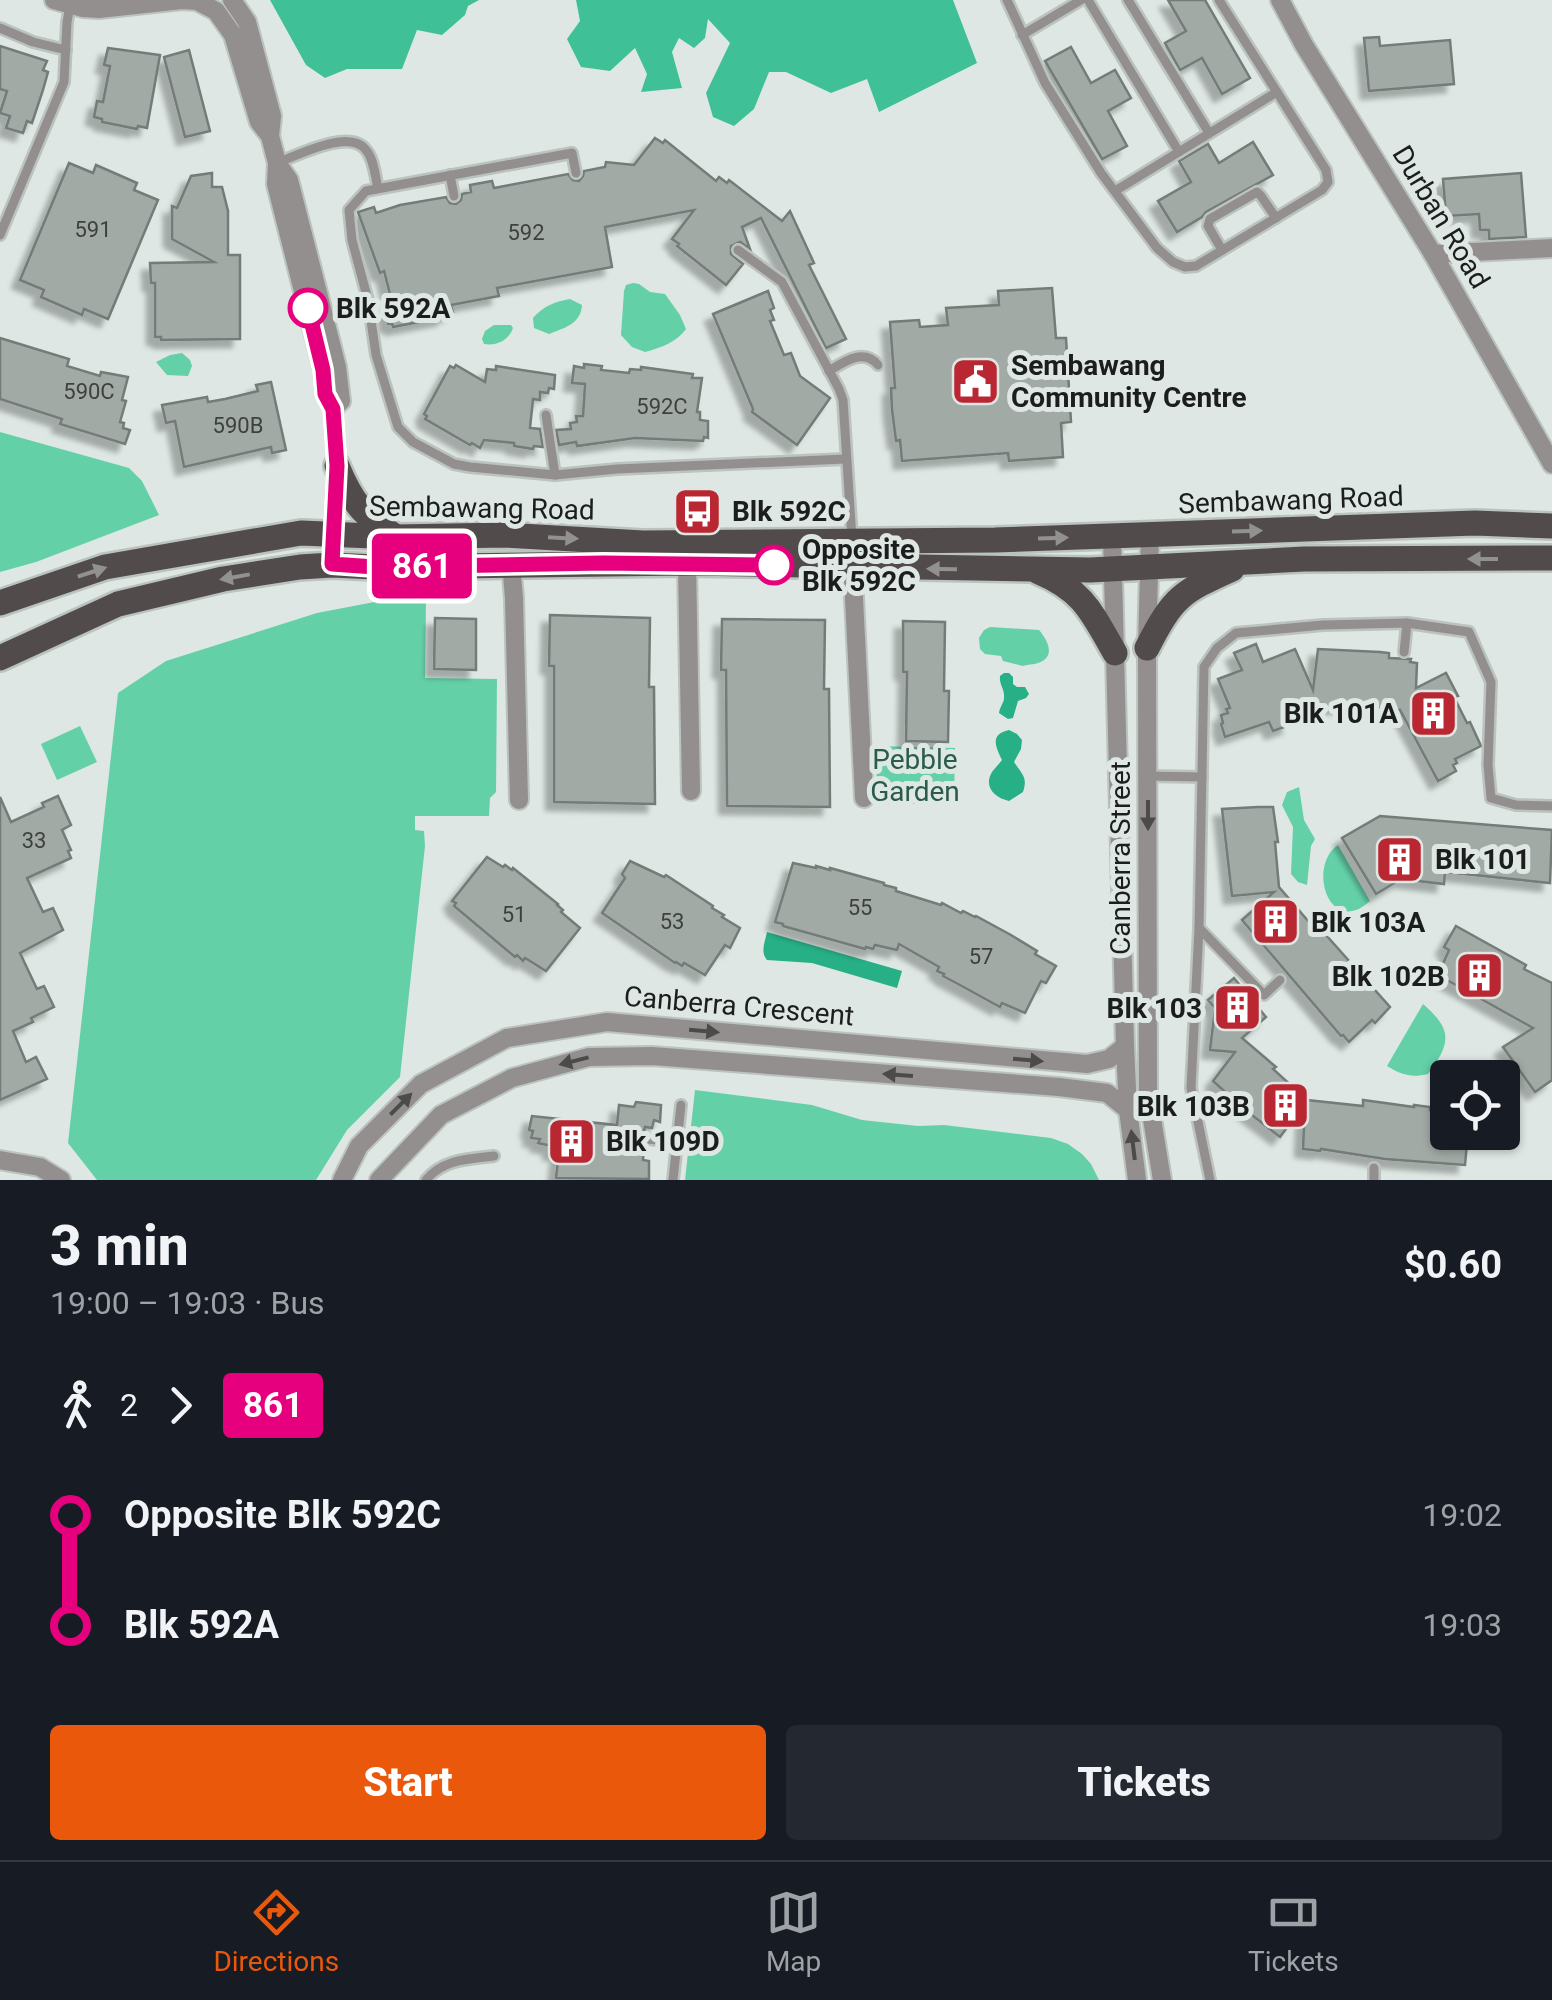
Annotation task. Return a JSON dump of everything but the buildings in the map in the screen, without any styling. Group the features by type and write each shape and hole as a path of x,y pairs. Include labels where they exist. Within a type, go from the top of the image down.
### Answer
{"main road":[{"path":"337,466 360,510 396,537"},
{"name":"Sembawang Road","path":"0,658 118,604 224,579 332,564 375,567 687,563 852,554 995,540 1475,523 1552,526"},
{"name":"Sembawang Road","path":"0,603 106,567 301,533 396,537 504,535 852,554 1032,569 1114,570 1304,560 1552,558"},
{"path":"1147,648 1164,614 1180,596 1246,562"},
{"path":"1032,569 1053,578 1085,602 1115,653"}],"street":[{"path":"62,1 99,9 182,0 224,6 259,122 270,136 277,162 276,184 323,370 325,394 333,409 337,466 332,564"},
{"name":"Durban Road","path":"1280,0 1433,254 1552,464"},
{"path":"1433,254 1552,248"},
{"name":"Canberra Street","path":"1150,535 1148,1094 1162,1180"},
{"name":"Canberra Street","path":"1112,536 1125,1046 1137,1180"},
{"path":"852,554 864,798"},
{"path":"687,563 691,791"},
{"name":"Sembawang Road","path":"511,564 519,800"},
{"name":"Canberra Crescent","path":"342,1180 360,1146 421,1084 507,1038 607,1022 1086,1064 1109,1059 1125,1046"},
{"name":"Canberra Crescent","path":"380,1180 441,1115 512,1078 589,1057 652,1056 1059,1086 1107,1093 1128,1101 1148,1094"},
{"path":"0,1160 40,1167 61,1180"}],"lane":[{"path":"1006,0 1044,83 1115,191 1156,248 1186,267 1196,266 1322,190 1328,182 1328,176 1219,0"},
{"path":"1022,34 1084,0 1179,152"},
{"path":"1128,0 1209,133"},
{"path":"0,235 64,82 67,22 62,1"},
{"path":"0,28 66,50"},
{"path":"1115,191 1276,92"},
{"path":"277,162 340,140 353,141 369,152 378,188"},
{"path":"576,173 572,153 366,190 349,210 376,355 398,426 413,442 454,464 470,468 555,475 846,459"},
{"path":"450,175 454,196"},
{"path":"1222,250 1208,224 1224,210 1257,192 1276,218"},
{"path":"0,202 11,208"},
{"path":"738,250 782,282 843,400 852,554"},
{"path":"830,371 864,356 878,365"},
{"path":"546,415 555,475"},
{"path":"1404,652 1407,623"},
{"path":"1210,1180 1191,1088 1199,928 1204,667 1217,648 1236,633 1323,625 1407,623 1469,632 1491,682 1491,798 1552,806"},
{"path":"1148,776 1202,777"},
{"path":"1199,928 1264,995 1280,980"},
{"path":"673,1180 681,1105"},
{"path":"648,1139 677,1142"},
{"path":"426,1180 453,1160 494,1156"},
{"path":"1374,1168 1374,1180"}],"green space":[{"path":"633,283 665,294 686,329 678,338 645,352 632,347 621,335 624,291 626,285"},
{"path":"570,299 582,305 575,321 549,334 534,328 533,318 541,310"},
{"path":"494,325 513,328 502,342 484,344 485,331"},
{"path":"182,353 192,366 188,376 167,375 156,362 170,355"},
{"path":"0,432 129,468 142,481 159,515 0,572"},
{"path":"390,599 426,599 425,678 497,679 496,792 490,798 489,816 415,816 415,830 424,831 425,846 400,1077 347,1130 316,1180 97,1180 68,1143 118,693 166,661 317,613"},
{"path":"990,627 1039,630 1047,643 1047,657 1023,666 985,654 979,638"},
{"path":"80,726 97,762 57,780 41,744"},
{"name":"Pebble Garden","path":"878,746 955,748 954,804 882,804 882,791 876,785"},
{"path":"1299,787 1304,820 1315,839 1307,885 1291,874 1293,827 1282,805 1287,792"},
{"path":"1338,845 1370,901 1356,910 1336,907 1325,888 1325,864"},
{"path":"1423,1004 1444,1029 1441,1054 1437,1060 1430,1060 1428,1074 1407,1075 1387,1066"},
{"path":"695,1090 812,1105 862,1120 1051,1138 1082,1154 1099,1180 685,1180"}],"shaded area":[{"path":"270,0 479,0 468,6 465,15 442,35 417,30 402,69 347,69 325,78 306,65"},
{"path":"576,0 953,0 977,63 879,112 867,79 831,93 786,72 769,72 754,109 734,126 713,117 706,93 730,43 708,19 705,38 694,48 679,38 672,52 682,88 641,92 647,74 635,48 610,71 581,67 567,39 580,21"},
{"path":"1009,673 1013,684 1025,687 1029,694 1018,701 1013,718 1008,719 999,713 1004,698 1000,676"},
{"path":"1009,730 1022,740 1014,762 1025,783 1023,792 1009,801 995,794 989,782 1002,760 997,738"},
{"path":"767,932 902,971 897,988 812,963 767,960 763,950"}],"bus line":[{"name":"861","path":"308,308 325,394 333,409 337,466 332,564 774,565"}],"place":[{"name":"Blk 592A","path":"308,308"},
{"name":"Sembawang Community Centre","path":"976,381"},
{"name":"Blk 592C","path":"697,511"},
{"name":"Opposite Blk 592C","path":"774,565"},
{"name":"Blk 101A","path":"1433,713"},
{"name":"Blk 101","path":"1400,859"},
{"name":"Blk 103A","path":"1276,922"},
{"name":"Blk 102B","path":"1480,976"},
{"name":"Blk 103","path":"1237,1008"},
{"name":"Blk 103B","path":"1285,1106"},
{"name":"Blk 109D","path":"571,1141"}]}
